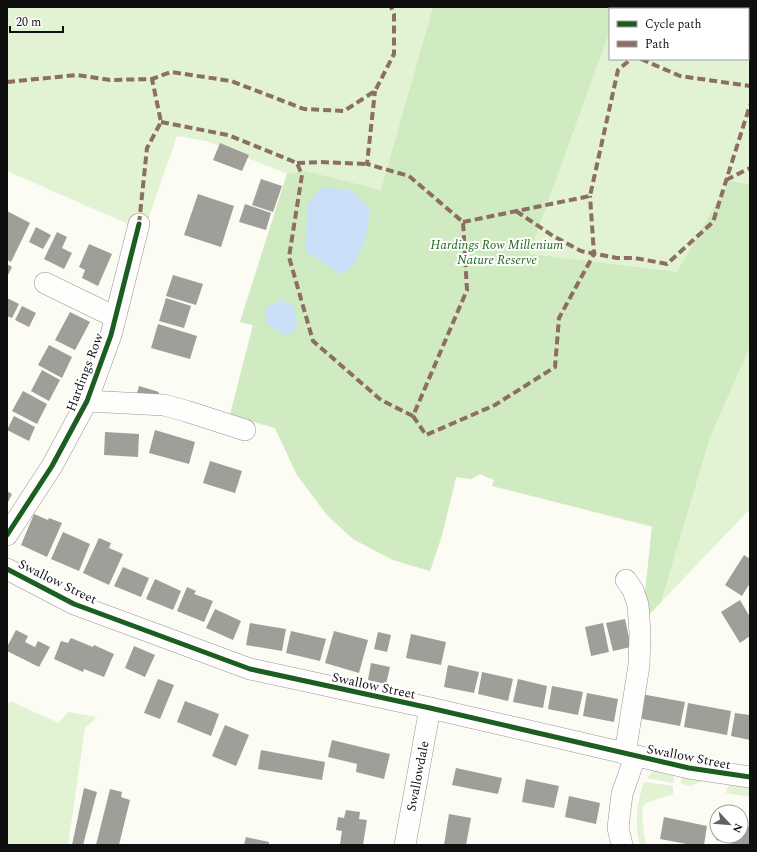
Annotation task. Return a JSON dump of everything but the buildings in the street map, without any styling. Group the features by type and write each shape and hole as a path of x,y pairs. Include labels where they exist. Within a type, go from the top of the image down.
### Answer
{"street":[{"name":"Hardings Row","path":"7,535 52,466 87,401 111,334 138,224"},
{"path":"45,283 115,317"},
{"path":"87,401 164,405 186,410 245,430"},
{"name":"Swallow Street","path":"7,569 74,604 250,669 430,708 689,768 750,777"},
{"path":"622,845 618,828 622,794 630,755 639,665 640,633 638,605 633,590 626,580"},
{"name":"Swallowdale","path":"405,845 430,708"}],"green space":[{"name":"Hardings Row Millenium Nature Reserve","path":"7,7 718,7 721,8 609,8 609,60 749,60 749,8 738,8 750,7 750,509 642,622 652,527 492,486 494,480 480,474 471,479 456,477 442,535 430,571 393,560 353,539 327,515 297,475 275,428 230,415 253,325 240,322 287,174 206,141 177,136 144,231 7,171 7,148 9,143 7,142"},
{"name":"Hardings Row Millenium Nature Reserve","path":"433,7 618,7 609,8 609,33 529,254 677,272 729,181 750,184 750,346 710,437 661,602 642,622 652,526 492,486 494,480 480,474 471,479 456,477 442,535 430,571 393,560 353,539 327,515 297,475 275,428 230,415 253,325 240,322 287,174 305,171 381,190"},
{"path":"10,701 59,723 68,712 97,717 85,728 68,845 7,845 7,707"},
{"path":"654,770 675,770 673,783 647,778"},
{"path":"682,775 710,777 691,786 681,784"},
{"path":"730,781 750,784 750,797 726,793"},
{"path":"644,782 673,786 673,794 654,800 645,804 643,807 642,818 646,845 640,845 637,830 637,814"}],"water":[{"path":"322,187 351,190 370,210 365,240 354,264 341,275 305,251 308,203"},
{"path":"281,300 294,306 297,327 287,336 265,323 265,309"}],"marked path":[{"path":"7,82 77,75 110,80 152,79 171,72 231,81 304,109 344,111 375,91 394,54 394,14 391,7"},
{"path":"463,222 590,196 618,70 630,60"},
{"path":"643,60 680,76 750,86"},
{"path":"139,224 147,148 161,122 152,79"},
{"path":"161,122 228,135 297,163 302,175 289,257 313,341 381,400 413,416 467,290 463,222 409,176 367,164 375,91"},
{"path":"516,211 553,236 581,251 617,258 635,258 667,264 713,222 750,105"},
{"path":"297,163 320,162 367,164"},
{"path":"726,180 750,168"},
{"path":"413,416 426,435 495,405 555,367 559,318 594,254 590,196"}],"cycle path":[{"path":"7,535 52,466 87,401 111,335 139,224"},
{"path":"7,569 74,604 250,669 430,708 689,768 750,777"}]}
